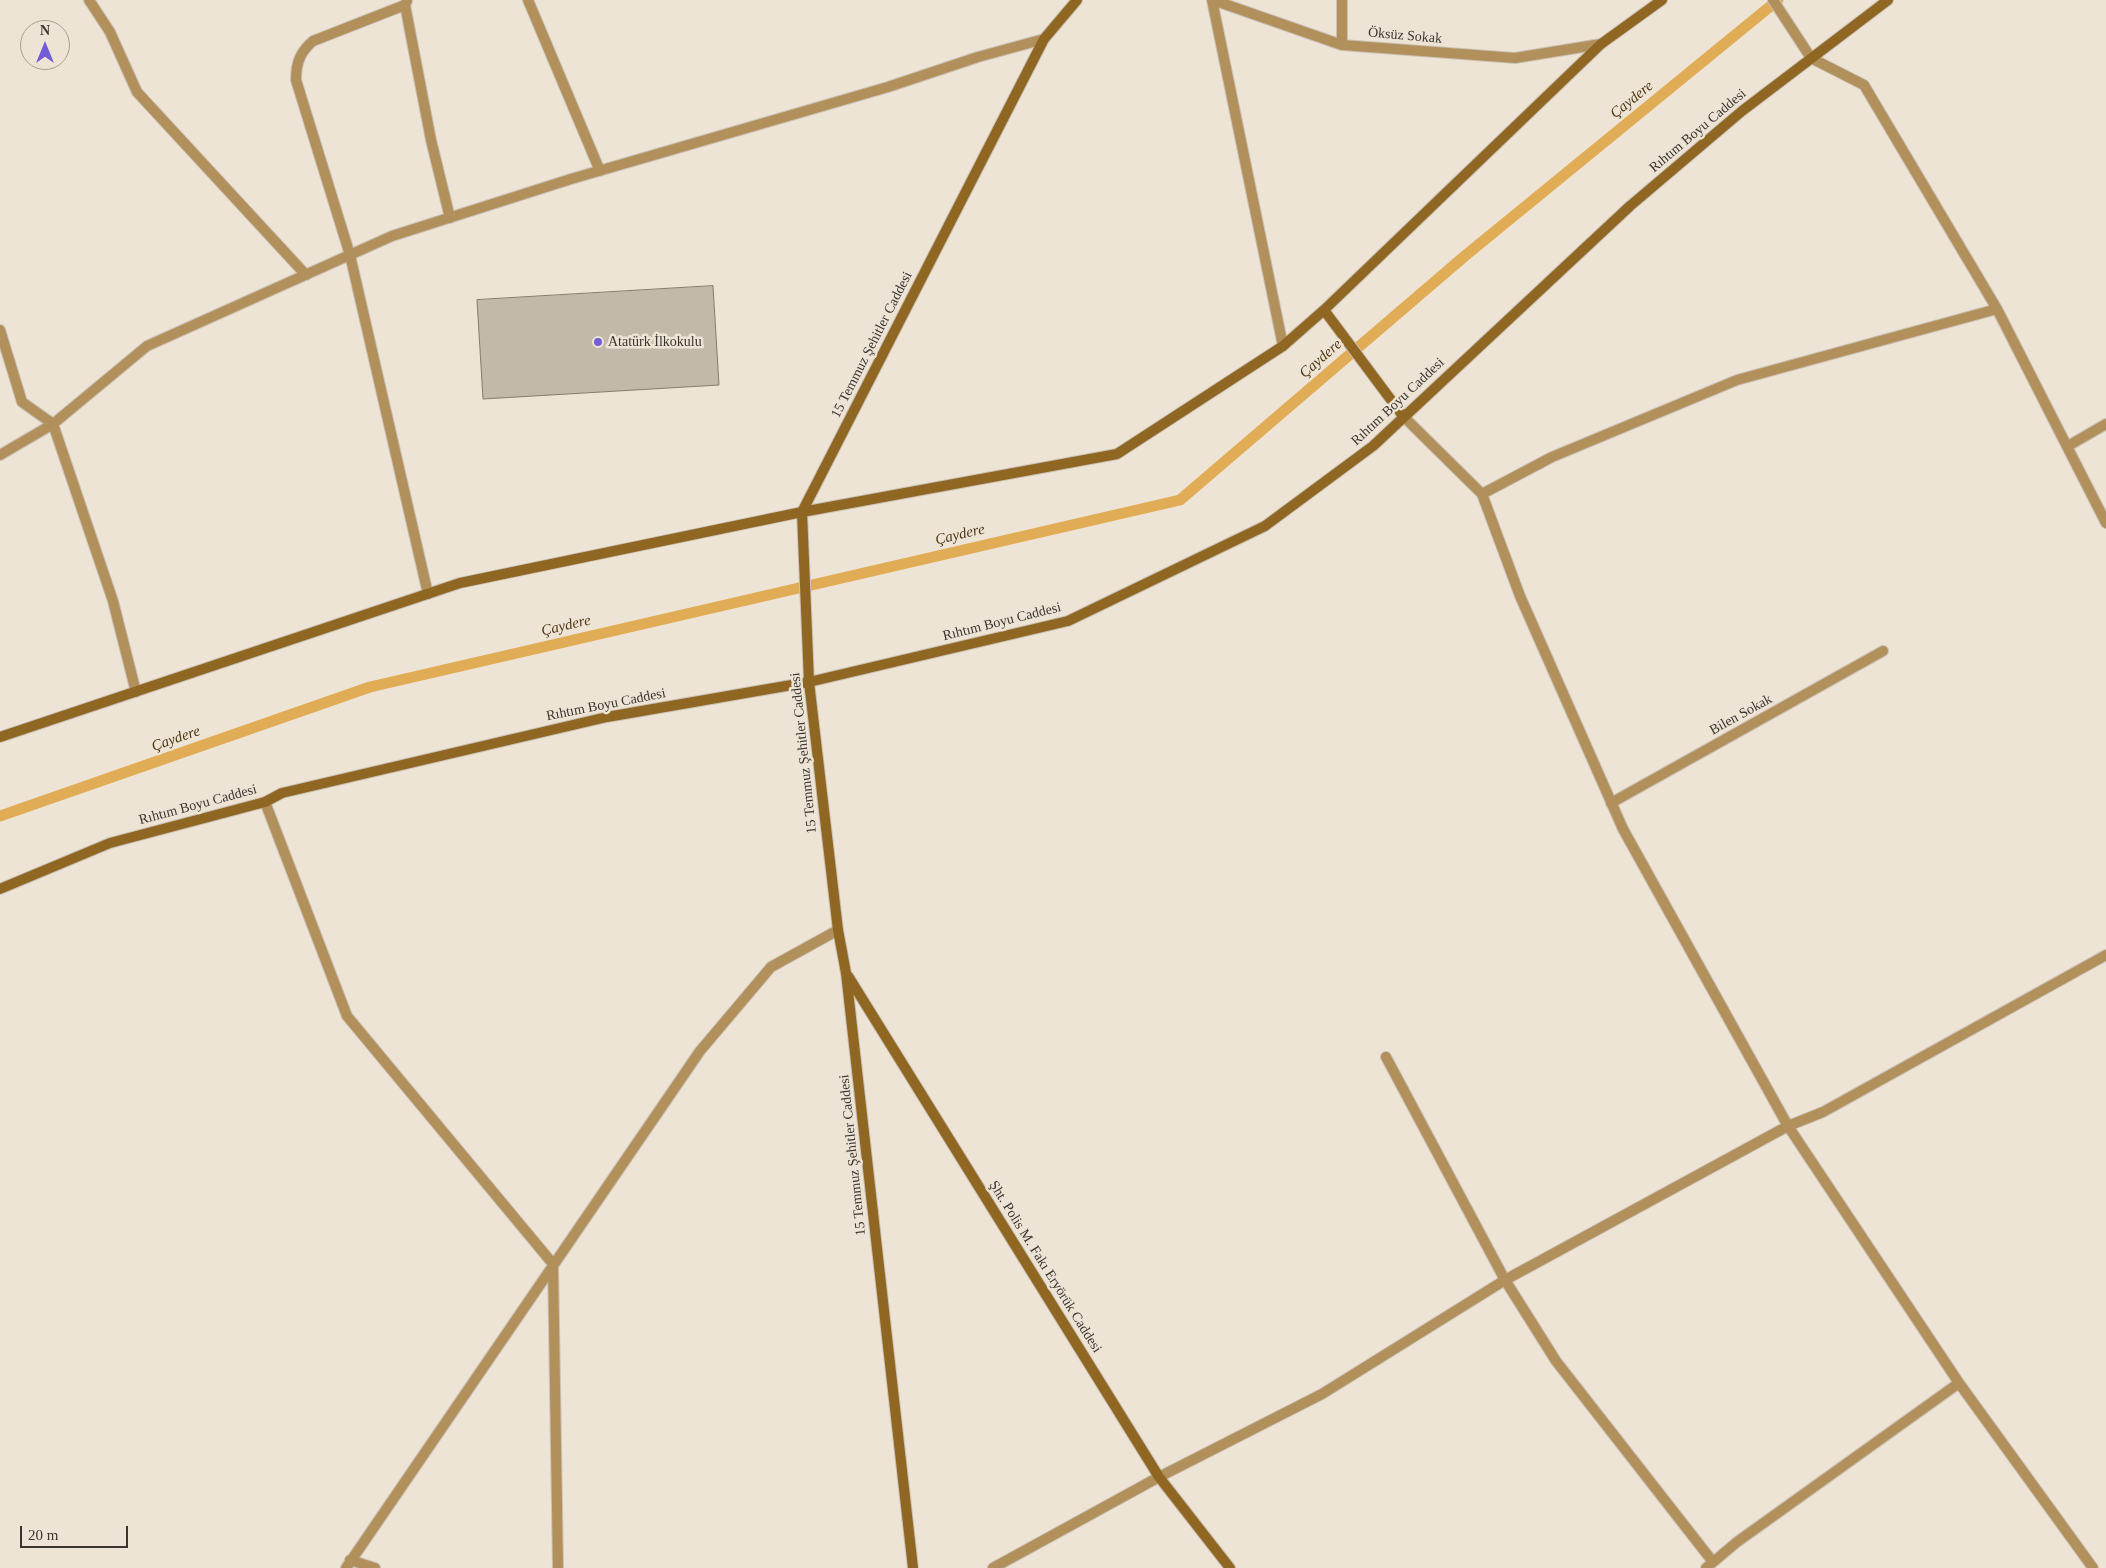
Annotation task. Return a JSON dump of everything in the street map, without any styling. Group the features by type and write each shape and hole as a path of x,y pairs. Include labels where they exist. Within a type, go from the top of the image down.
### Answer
{"street":[{"path":"89,0 110,32 137,92 306,275"},
{"path":"528,0 600,171"},
{"name":"15 Temmuz Şehitler Caddesi","path":"913,1568 846,973 838,930 809,682 802,512 1044,39 1077,0"},
{"path":"1212,0 1283,346"},
{"name":"Öksüz Sokak","path":"1212,0 1342,45 1514,58 1601,44"},
{"path":"1342,0 1342,45"},
{"path":"0,737 460,583 802,512 1117,454 1283,346 1324,310 1601,44 1662,0"},
{"path":"1773,0 1811,58 1864,84 1997,309 2106,523"},
{"name":"Rıhtım Boyu Caddesi","path":"0,889 110,843 265,802 282,793 607,717 809,682 1068,621 1265,526 1373,446 1630,206 1742,111 1888,0"},
{"path":"428,594 350,255 296,80 296,68 305,48 312,41 406,3 431,140 450,218"},
{"path":"0,455 53,424 147,346 392,236 600,171 888,87 978,56 1044,39"},
{"path":"1482,494 1552,457 1737,380 1997,309"},
{"path":"1324,310 1403,416 1482,494 1520,596 1623,829 1788,1126 1959,1383 2094,1568"},
{"path":"0,330 22,402 53,424 114,602 136,692"},
{"path":"2068,446 2106,424"},
{"name":"Bilen Sokak","path":"1611,802 1884,651"},
{"path":"265,802 347,1016 553,1264 558,1568"},
{"path":"375,1568 348,1564 700,1051 771,967 838,930"},
{"path":"993,1568 1159,1477 1322,1394 1505,1280 1788,1126 1823,1112 2106,954"},
{"name":"Şht. Polis M. Fakı Eryörük Caddesi","path":"846,973 1159,1477 1230,1568"},
{"path":"1386,1056 1505,1280 1556,1361 1710,1565 1737,1542 1959,1383"}],"building":[{"name":"Atatürk İlkokulu","path":"713,286 719,385 483,399 477,300"}],"waterway":[{"name":"Çaydere","path":"0,816 370,687 1180,500 1466,255 1778,0"}],"place":[{"name":"Atatürk İlkokulu","path":"598,342"}]}
